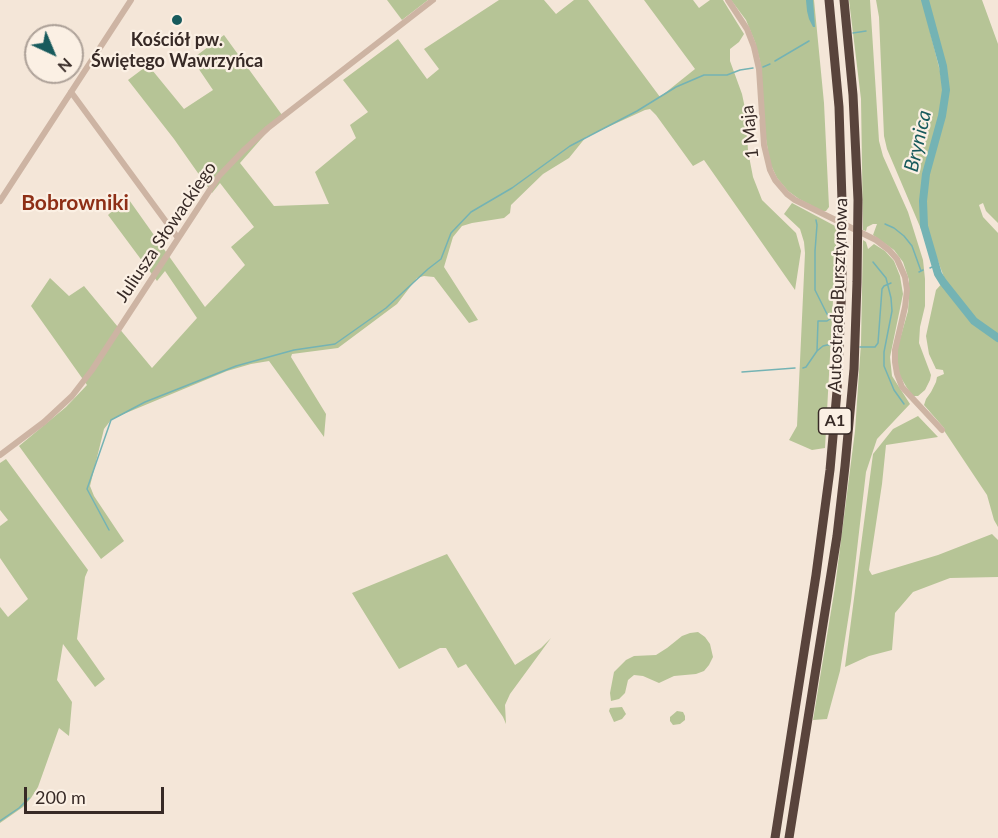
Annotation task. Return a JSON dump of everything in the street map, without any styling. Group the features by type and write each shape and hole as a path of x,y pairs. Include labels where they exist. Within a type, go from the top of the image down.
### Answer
{"highway":[{"name":"Autostrada Bursztynowa","path":"775,838 818,564 830,470 838,370 842,282 842,193 838,97 829,0"},
{"name":"Autostrada Bursztynowa","path":"789,838 837,536 853,377 858,200 853,95 844,0"}],"street":[{"path":"0,201 131,0"},
{"name":"Juliusza Słowackiego","path":"0,455 44,422 72,396 92,370 219,176 243,150 433,0"},
{"name":"1 Maja","path":"728,0 747,28 755,51 764,145 770,170 787,194 876,240 895,256 903,269 906,281 906,301 895,350 897,374 902,387 942,430"},
{"path":"71,92 178,238"}],"green space":[{"path":"387,0 428,0 402,20"},
{"path":"499,0 544,0 556,14 574,0 588,0 660,97 695,69 644,0 693,0 699,8 710,0 723,0 744,34 739,42 730,49 730,61 746,113 748,151 753,177 762,200 796,233 801,251 795,290 704,160 693,166 656,115 650,109 645,110 586,137 569,158 543,174 511,205 510,213 504,218 462,226 453,237 444,267 478,320 469,323 434,277 424,276 417,278 397,304 338,348 292,354 291,357 326,414 324,437 269,361 227,371 111,420 104,429 90,486 94,496 124,541 101,559 19,446 66,407 87,385 31,306 50,278 69,296 84,286 152,368 197,318 165,271 157,281 108,215 127,197 205,307 245,265 231,247 254,227 220,183 212,193 128,80 148,65 184,109 213,90 192,59 224,35 282,115 240,163 274,206 329,204 315,172 356,138 350,125 368,112 343,80 398,39 427,79 439,69 424,49"},
{"path":"731,0 814,0 824,103 829,207 826,211 799,199 788,191 777,178 770,163 765,133 760,61 746,20"},
{"path":"849,0 870,0 879,141 883,156 908,212 923,260 925,306 919,343 931,375 925,390 918,396 913,396 907,388 900,376 897,364 898,346 908,311 909,280 903,262 894,250 873,235 877,224 867,227 866,231 863,230 861,99"},
{"path":"876,0 922,0 940,71 943,90 941,115 922,180 921,229 887,149 884,136 879,17"},
{"path":"927,0 982,0 998,44 998,223 986,211 983,203 979,205 983,217 998,233 998,527 987,495 944,428 924,405 937,377 944,374 943,370 936,369 929,354 926,336 936,290 945,280 925,226 925,212 927,174 944,117 947,91 946,66"},
{"path":"792,203 837,227 825,448 812,450 789,440 797,426 805,253 800,229 784,214"},
{"path":"863,240 868,249 874,244 885,251 894,261 900,276 903,294 890,357 892,376 910,404 877,439 866,472 851,601 840,671 827,719 813,720 835,587 855,431 861,343"},
{"path":"918,416 938,437 886,445 869,570 872,575 938,555 992,534 998,540 998,577 950,578 913,592 895,613 892,650 869,656 845,667 873,454 893,429"},
{"path":"6,459 88,570 85,577 77,639 105,679 95,687 63,644 57,680 72,702 69,736 59,728 38,787 23,807 0,823 0,607 8,617 28,599 0,558 0,526 8,520 0,510 0,463"},
{"path":"447,554 515,665 541,648 551,638 510,694 505,705 506,724 466,664 458,668 446,648 440,648 399,669 352,593"},
{"path":"698,632 710,644 713,657 704,671 674,676 659,683 634,675 628,680 625,693 619,699 611,701 610,693 614,672 626,660 634,656 656,655 682,636"},
{"path":"622,707 626,714 622,719 614,722 610,708"},
{"path":"677,711 683,712 685,720 673,725 670,717"}],"water":[{"path":"806,0 813,0 815,27 809,19"}],"waterway":[{"name":"Brynica","path":"925,0 943,66 946,90 942,116 926,174 923,201 924,226 938,274 943,282 974,321 998,338"},
{"path":"853,33 866,31"},
{"path":"775,61 809,41"},
{"path":"763,67 770,64"},
{"path":"109,530 87,489 111,420 145,402 236,366 294,350 335,344 386,308 441,259 451,233 471,212 512,188 570,146 637,111 676,87 704,75 727,75 753,68"},
{"path":"816,220 815,290 830,317 827,321 818,321 817,351"},
{"path":"885,224 904,236 912,246 921,271"},
{"path":"873,262 886,278 891,298 892,311 884,352 884,366 894,390 904,404"},
{"name":"Brynica","path":"930,268 936,265"},
{"path":"919,272 923,270"},
{"path":"860,347 875,347 878,343 882,289 891,283"},
{"path":"803,368 823,346 834,345"},
{"path":"742,372 795,368"},
{"path":"0,821 29,798"}],"place":[{"name":"Kościół pw. Świętego Wawrzyńca","path":"177,20"}],"district":[{"name":"Bobrowniki","path":"75,203"}]}
